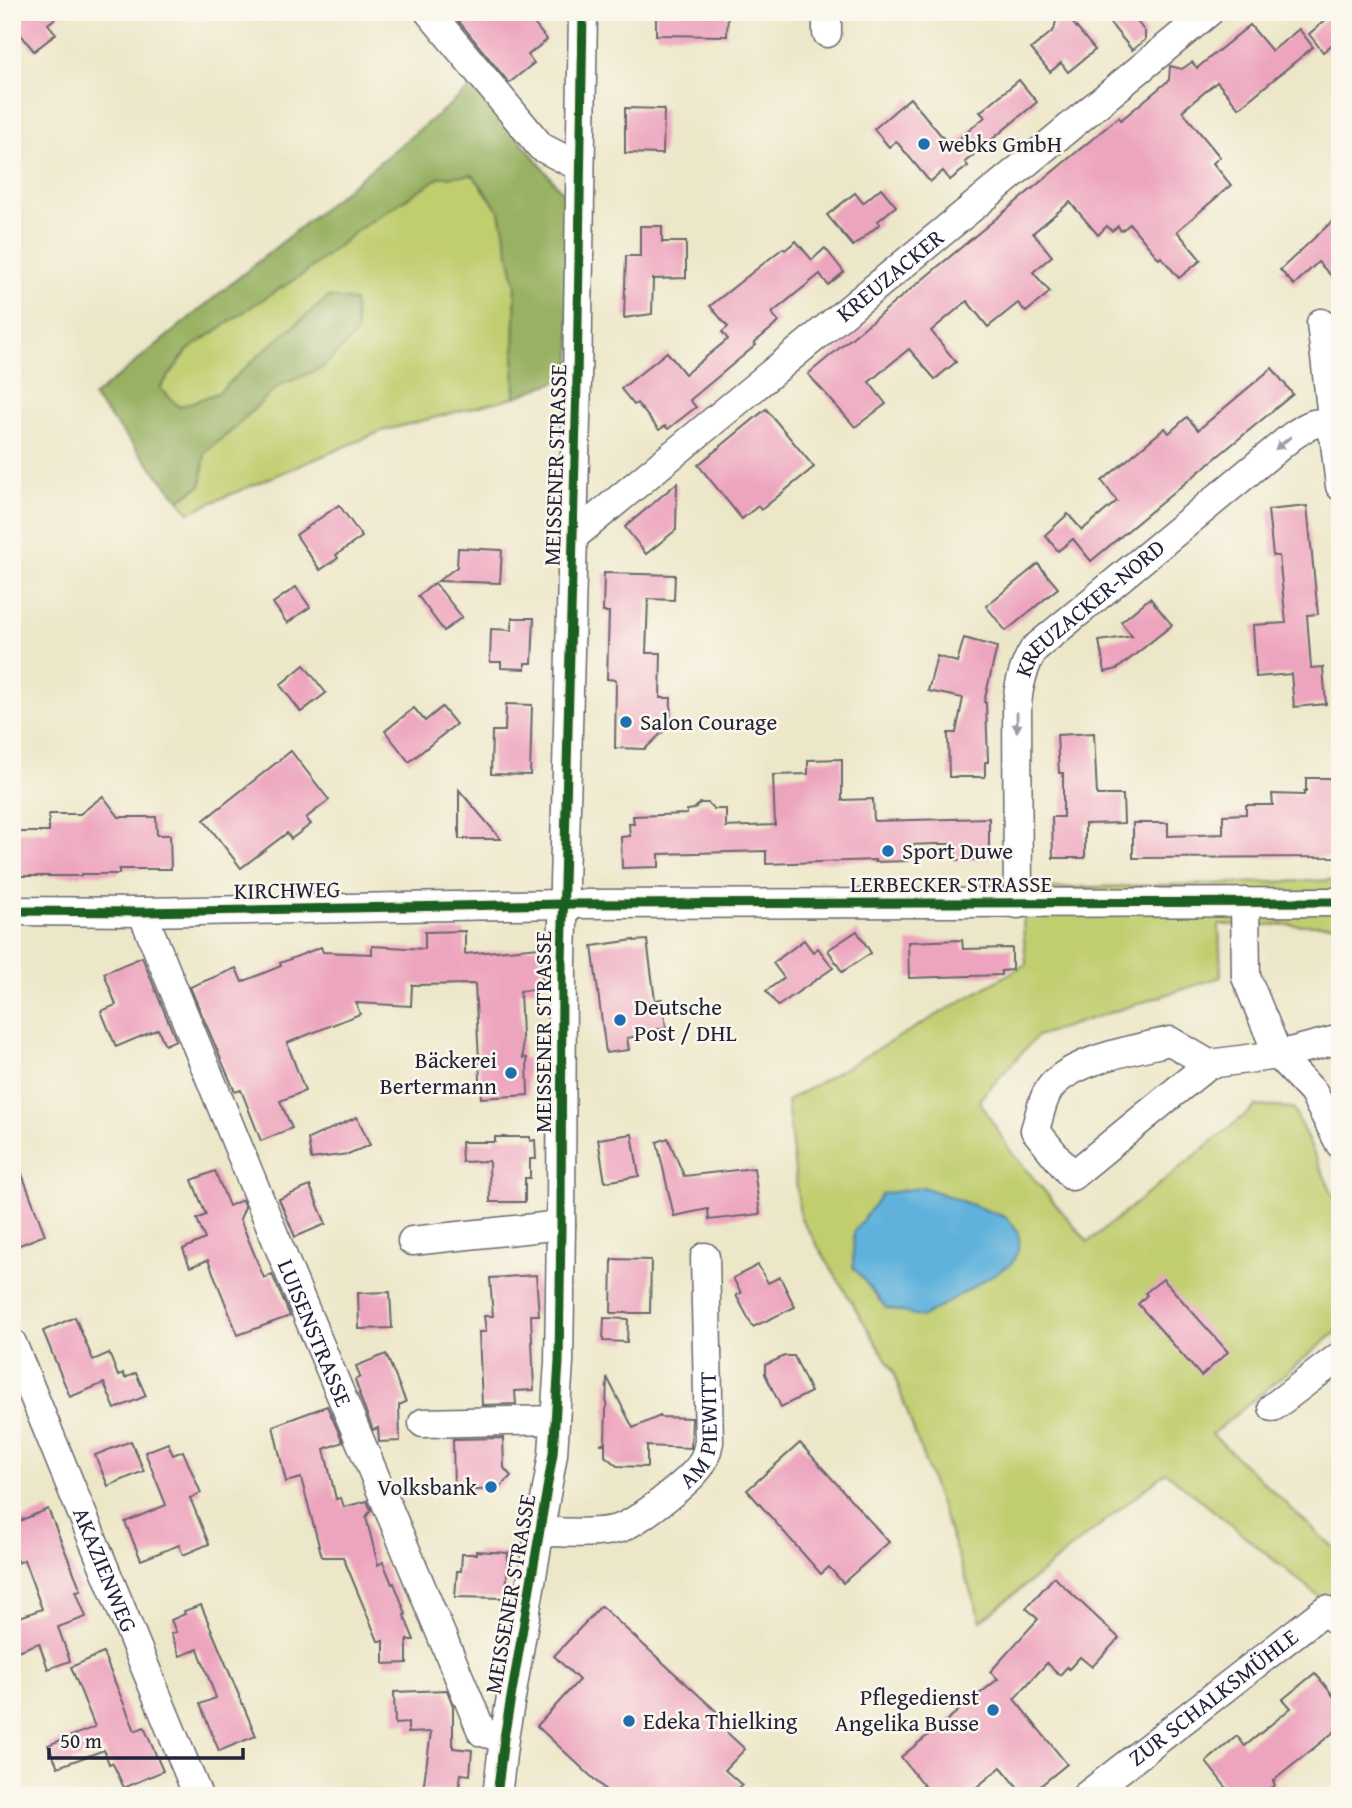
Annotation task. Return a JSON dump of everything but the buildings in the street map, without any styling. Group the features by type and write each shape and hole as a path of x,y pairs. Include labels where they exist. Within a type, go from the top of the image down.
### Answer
{"street":[{"path":"429,12 541,147 580,167"},
{"name":"MEISSENER STRASSE","path":"497,1796 504,1738 553,1454 559,1362 563,904 583,12"},
{"name":"KREUZACKER","path":"573,537 1209,12"},
{"path":"1321,323 1340,486"},
{"name":"KREUZACKER-NORD","path":"1018,904 1017,703 1023,674 1034,649 1291,437 1318,422 1331,430 1336,440"},
{"path":"1245,902 1246,978 1278,1055 1313,1092 1340,1144"},
{"name":"LERBECKER STRASSE","path":"563,904 1340,902"},
{"name":"KIRCHWEG","path":"12,911 142,912 563,904"},
{"name":"LUISENSTRASSE","path":"142,912 482,1732 504,1738"},
{"path":"1209,1063 1170,1041 1100,1058 1062,1075 1047,1092 1035,1130 1072,1176 1209,1063 1278,1055 1340,1039"},
{"path":"412,1241 561,1224"},
{"name":"AM PIEWITT","path":"541,1532 598,1532 620,1529 636,1520 696,1472 706,1456 709,1442 705,1257"},
{"name":"AKAZIENWEG","path":"12,1343 198,1796"},
{"path":"1273,1407 1340,1356"},
{"path":"423,1423 555,1420"},
{"name":"ZUR SCHALKSMÜHLE","path":"1086,1796 1325,1610 1340,1624"}],"green space":[{"path":"475,84 572,204 571,376 515,397 516,286 500,212 473,175 440,177 359,229 305,273 188,350 160,388 179,407 218,393 329,297 354,301 357,333 322,368 278,386 205,452 201,485 179,500 93,397"},
{"path":"473,175 500,212 516,286 515,397 382,431 189,512 179,500 201,485 205,452 278,386 322,368 357,333 329,297 218,393 179,407 160,388 188,350 305,273 359,229 440,177"},
{"path":"1340,880 1340,925 1219,925 1221,977 1037,1036 979,1100 1011,1152 1088,1242 1256,1106 1293,1108 1340,1210 1340,1329 1212,1434 1340,1554 1340,1616 1166,1472 981,1621 892,1369 800,1217 787,1101 1026,964 1023,926 1027,889"}],"water":[{"path":"923,1187 1005,1217 1018,1233 1019,1244 1011,1264 923,1317 886,1308 853,1267 854,1232 882,1194"}],"cycle path":[{"path":"497,1796 504,1738 553,1454 559,1362 562,962 577,380 583,12"},
{"path":"12,911 142,912 563,904 1340,902"}],"place":[{"name":"webks GmbH","path":"924,144"},
{"name":"Salon Courage","path":"626,722"},
{"name":"Sport Duwe","path":"888,851"},
{"name":"Deutsche Post / DHL","path":"620,1020"},
{"name":"Bäckerei Bertermann","path":"511,1073"},
{"name":"Volksbank","path":"491,1487"},
{"name":"Pflegedienst Angelika Busse","path":"993,1710"},
{"name":"Edeka Thielking","path":"629,1721"}]}
